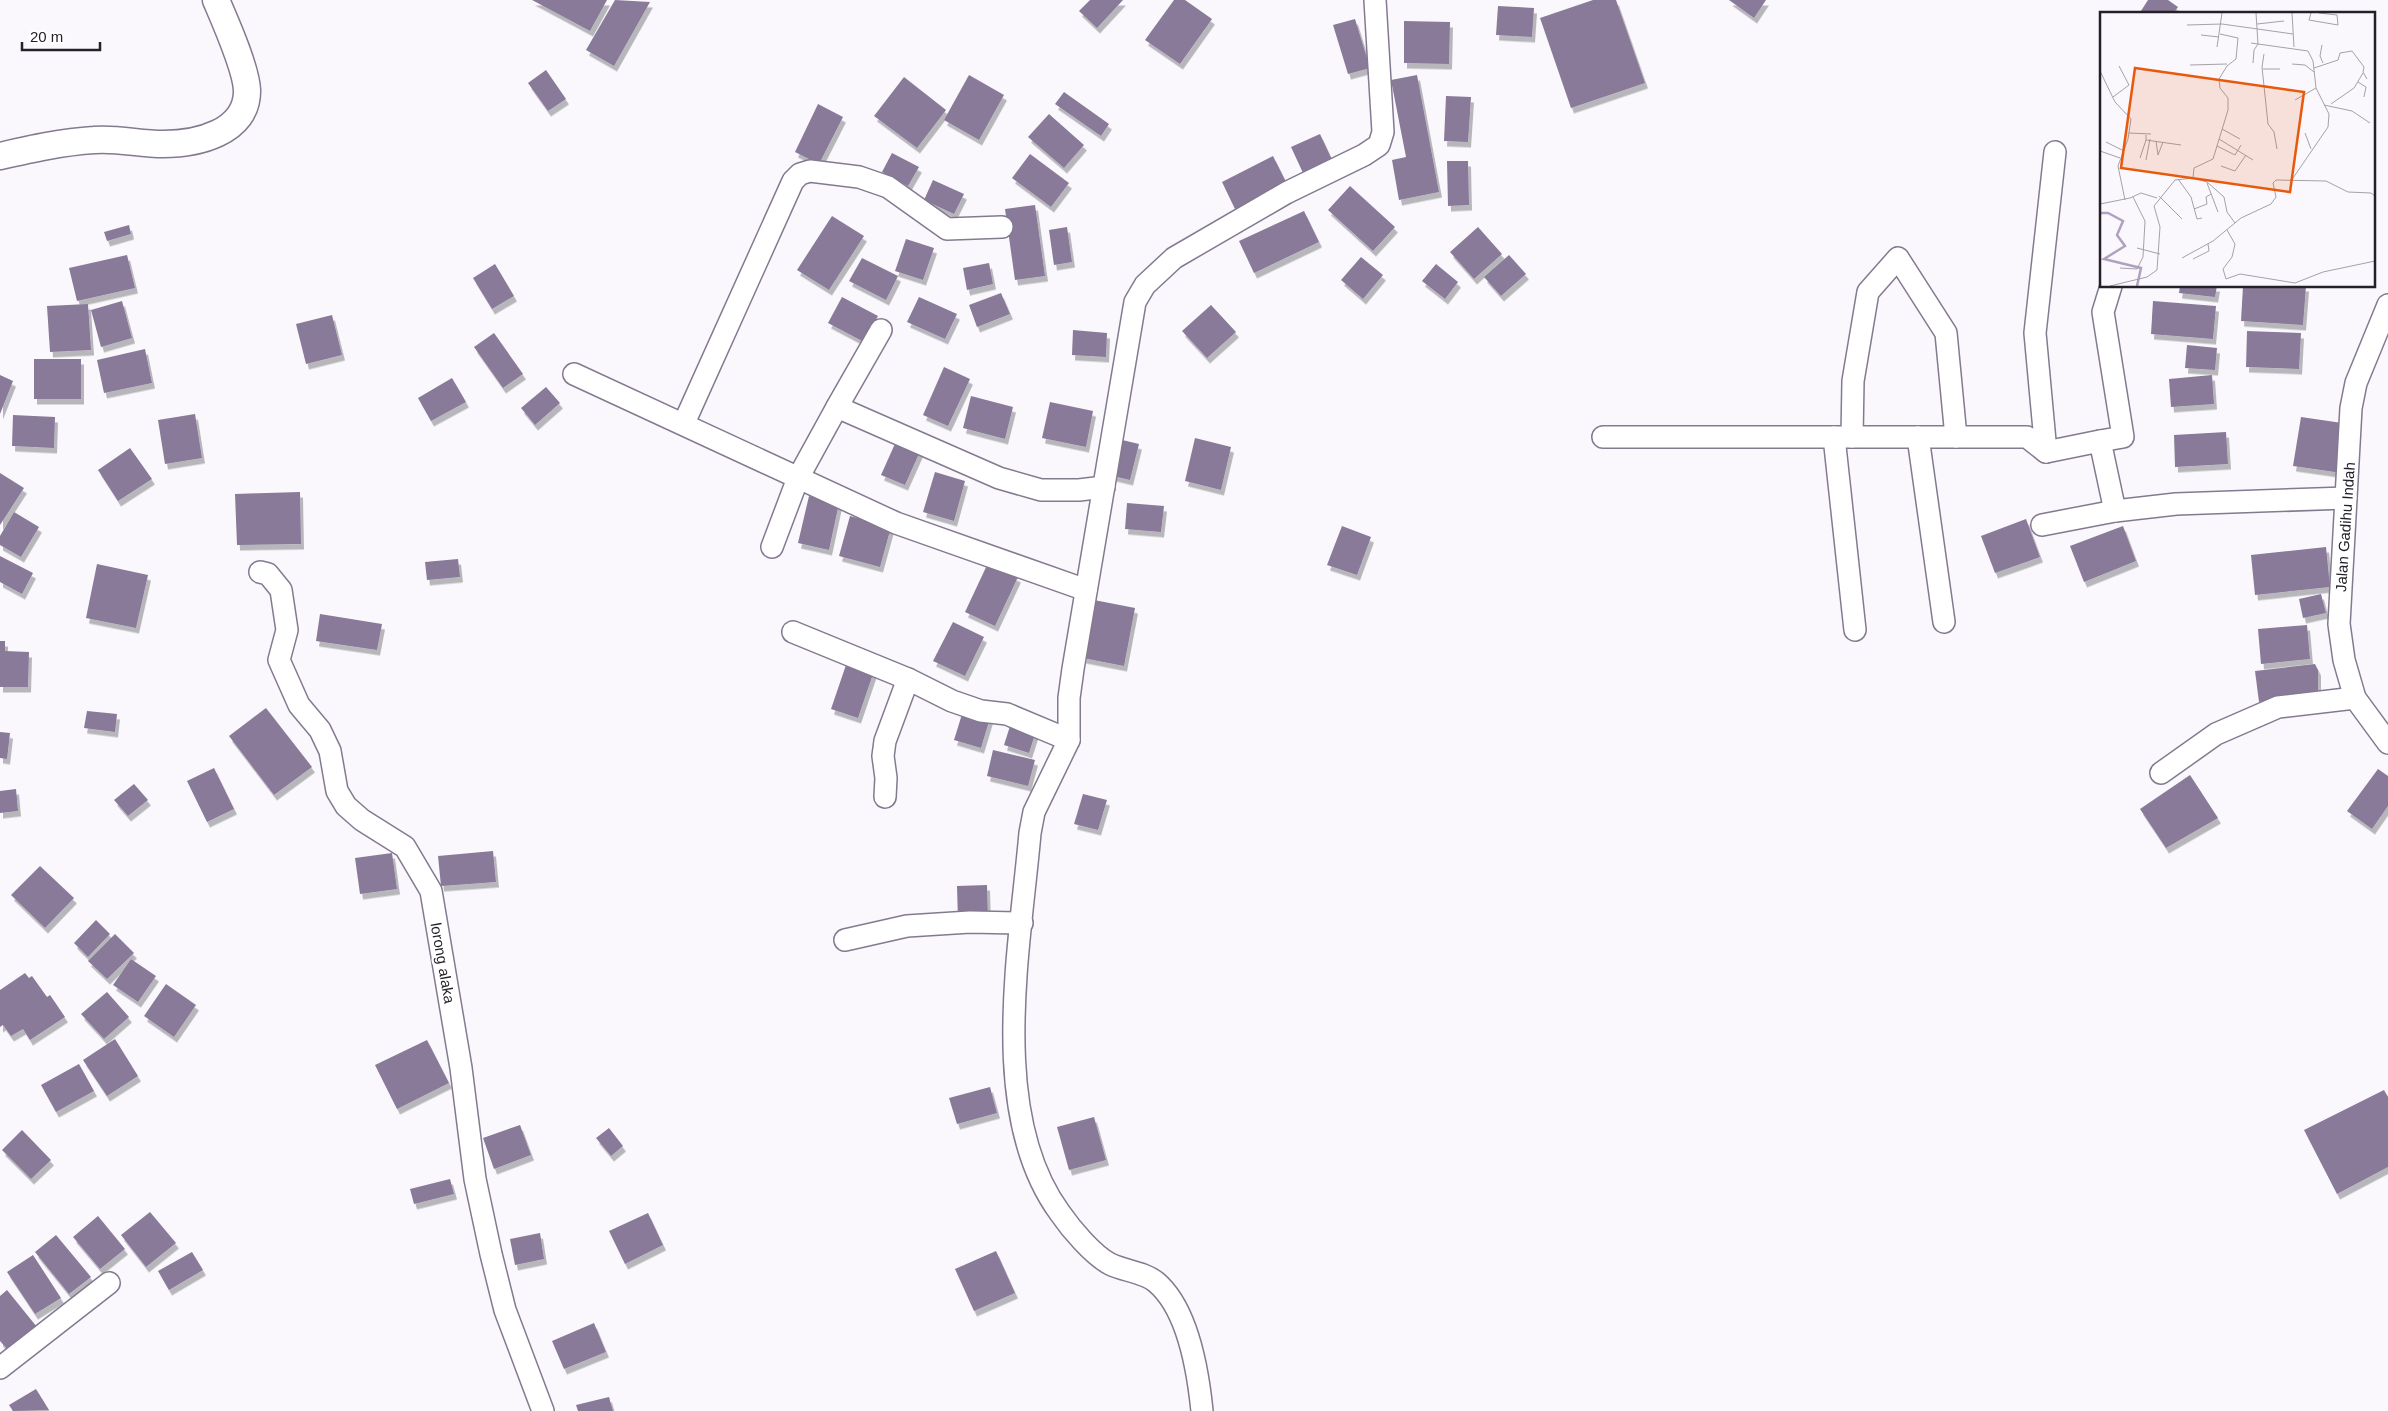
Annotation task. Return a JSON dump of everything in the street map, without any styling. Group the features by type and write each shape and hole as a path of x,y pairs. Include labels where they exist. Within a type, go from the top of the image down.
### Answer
{"street":[{"path":"0,156 36,148 96,140 163,144 187,143 216,135 236,120 243,106 247,90 229,29 216,0"},
{"path":"1202,1411 1189,1342 1173,1300 1155,1280 1109,1264 1083,1242 1059,1212 1041,1180 1027,1147 1018,1105 1014,1061 1014,1012 1030,832 1034,812 1069,740 1069,698 1135,302 1145,285 1174,258 1286,193 1364,155 1379,145 1383,132 1375,0"},
{"path":"2046,452 2035,334 2055,152"},
{"path":"684,424 793,181 800,174 818,170 858,177 882,185 947,228 1002,227"},
{"path":"1855,630 1843,437 1868,292 1898,258 1946,333 1956,437"},
{"path":"1603,437 2027,437 2046,452 2123,437 2103,312 2110,288"},
{"name":"Jalan Gadihu Indah","path":"2388,305 2356,383 2351,408 2339,624 2344,660 2355,698 2388,742"},
{"path":"772,547 798,478 881,330"},
{"path":"574,374 896,523 1086,590"},
{"path":"837,407 999,478 1041,490 1079,490 1104,487"},
{"path":"1918,437 1944,622"},
{"path":"2100,441 2114,511"},
{"path":"2042,525 2114,511 2176,504 2346,498"},
{"name":"lorong alaka","path":"260,572 268,574 282,590 287,630 279,660 299,705 320,730 330,750 337,791 346,806 362,820 405,847 431,891 461,1068 475,1179 491,1254 505,1310 542,1411"},
{"path":"793,632 908,679 952,701 981,711 1007,714 1069,740"},
{"path":"885,797 884,741 908,679"},
{"path":"2161,773 2216,734 2278,707 2355,698"},
{"path":"845,940 907,926 970,922 1022,923"},
{"path":"0,1368 109,1283"}],"building":[{"path":"532,0 607,0 590,31"},
{"path":"615,0 650,2 614,66 586,50"},
{"path":"1090,0 1123,0 1097,28 1079,11"},
{"path":"1174,0 1185,0 1212,19 1180,64 1145,40"},
{"path":"1593,0 1616,0 1645,83 1571,108 1540,18"},
{"path":"1729,0 1766,0 1754,18"},
{"path":"2148,0 2168,0 2178,7 2174,12 2140,12"},
{"path":"1498,6 1534,8 1532,37 1496,35"},
{"path":"1355,19 1370,68 1348,74 1333,25"},
{"path":"1404,21 1450,22 1449,64 1404,63"},
{"path":"546,70 566,99 548,111 528,83"},
{"path":"969,75 1004,95 979,140 944,120"},
{"path":"1417,75 1439,192 1399,200 1392,160 1406,157 1391,80"},
{"path":"904,77 946,110 917,148 874,116"},
{"path":"1064,92 1109,124 1101,136 1055,104"},
{"path":"1446,96 1471,97 1468,142 1444,141"},
{"path":"818,104 843,117 819,164 795,152"},
{"path":"1049,114 1084,145 1064,168 1028,137"},
{"path":"1320,134 1333,162 1304,175 1291,147"},
{"path":"892,153 919,167 908,186 882,172"},
{"path":"1030,154 1069,183 1051,207 1012,178"},
{"path":"1273,156 1288,186 1236,211 1222,182"},
{"path":"1447,161 1468,161 1469,205 1448,206"},
{"path":"933,180 964,194 954,214 924,200"},
{"path":"1350,186 1395,227 1373,251 1328,210"},
{"path":"1035,205 1045,276 1015,280 1005,209"},
{"path":"1304,211 1319,242 1254,273 1239,241"},
{"path":"832,216 864,236 829,290 797,270"},
{"path":"129,225 131,234 107,241 104,232"},
{"path":"1067,227 1072,262 1054,265 1049,230"},
{"path":"1478,227 1502,254 1474,279 1450,252"},
{"path":"906,239 934,248 923,280 895,271"},
{"path":"127,255 135,288 77,301 69,268"},
{"path":"1509,255 1526,274 1501,296 1484,277"},
{"path":"1361,257 1383,275 1363,299 1341,280"},
{"path":"862,258 898,276 886,300 849,281"},
{"path":"989,263 993,284 967,290 963,268"},
{"path":"495,264 514,296 492,309 473,278"},
{"path":"1436,264 1458,282 1445,299 1422,281"},
{"path":"2180,288 2217,288 2215,297 2179,293"},
{"path":"2243,288 2306,288 2303,325 2241,321"},
{"path":"1001,293 1010,314 977,327 969,305"},
{"path":"842,297 878,316 864,342 828,323"},
{"path":"919,297 957,314 945,339 907,322"},
{"path":"122,301 132,338 101,347 91,310"},
{"path":"2153,301 2216,306 2213,339 2151,334"},
{"path":"88,304 91,350 50,352 47,306"},
{"path":"1211,305 1236,332 1207,358 1182,331"},
{"path":"332,315 342,355 306,364 296,324"},
{"path":"1073,330 1107,333 1106,357 1072,355"},
{"path":"2247,331 2301,333 2299,369 2246,367"},
{"path":"494,333 523,374 503,388 474,347"},
{"path":"2187,345 2217,348 2215,370 2185,368"},
{"path":"145,349 152,383 104,393 97,360"},
{"path":"34,359 81,359 81,399 34,399"},
{"path":"944,367 970,379 948,426 923,415"},
{"path":"0,375 13,381 0,414"},
{"path":"2212,375 2214,404 2171,407 2169,379"},
{"path":"452,378 466,402 431,421 418,398"},
{"path":"546,387 560,403 535,425 521,408"},
{"path":"971,396 1013,407 1005,439 963,428"},
{"path":"1050,402 1093,411 1086,447 1042,438"},
{"path":"195,414 202,458 165,464 158,420"},
{"path":"13,415 55,417 54,448 12,446"},
{"path":"2301,417 2349,424 2342,473 2293,466"},
{"path":"2226,432 2228,464 2175,467 2174,435"},
{"path":"898,437 922,447 905,485 881,475"},
{"path":"1195,438 1231,447 1221,490 1185,481"},
{"path":"1118,439 1139,444 1130,480 1109,475"},
{"path":"130,448 152,479 118,501 98,470"},
{"path":"935,472 965,481 954,521 923,512"},
{"path":"0,473 24,488 0,525"},
{"path":"300,492 301,544 237,545 235,494"},
{"path":"809,496 839,503 829,550 798,543"},
{"path":"1127,503 1164,506 1161,532 1125,529"},
{"path":"14,512 39,527 21,557 0,545 0,536"},
{"path":"850,516 891,527 880,567 839,556"},
{"path":"2026,519 2040,557 1995,573 1981,536"},
{"path":"1342,526 1371,537 1357,575 1327,565"},
{"path":"2123,526 2136,561 2084,582 2070,546"},
{"path":"2326,547 2330,587 2255,595 2251,555"},
{"path":"0,556 33,573 22,594 0,582"},
{"path":"458,559 460,577 427,580 425,562"},
{"path":"988,563 1018,577 995,626 965,612"},
{"path":"97,564 148,575 136,628 86,618"},
{"path":"2321,594 2326,613 2303,618 2299,599"},
{"path":"1094,600 1135,608 1124,666 1083,658"},
{"path":"320,614 382,624 377,650 316,641"},
{"path":"953,622 984,637 965,676 933,661"},
{"path":"2307,625 2310,659 2261,664 2258,629"},
{"path":"0,641 5,641 5,651 29,652 28,687 0,687"},
{"path":"847,662 874,671 858,718 831,709"},
{"path":"2315,664 2318,670 2318,694 2259,702 2255,671"},
{"path":"266,708 312,767 274,795 229,736"},
{"path":"87,711 117,714 115,732 84,728"},
{"path":"963,711 990,718 981,748 954,740"},
{"path":"1011,723 1036,731 1029,753 1004,745"},
{"path":"0,732 10,733 7,759 0,758"},
{"path":"993,750 1035,760 1028,786 987,776"},
{"path":"214,768 234,809 207,822 187,781"},
{"path":"2378,769 2388,776 2388,806 2372,829 2347,811"},
{"path":"2190,775 2218,818 2166,848 2140,809"},
{"path":"134,784 148,800 128,816 114,800"},
{"path":"16,789 18,811 0,813 0,791"},
{"path":"1083,794 1107,800 1098,830 1074,824"},
{"path":"493,851 496,882 441,886 438,856"},
{"path":"392,853 397,889 360,894 355,858"},
{"path":"40,866 74,898 45,928 11,895"},
{"path":"987,885 988,920 958,921 957,886"},
{"path":"96,920 110,934 88,957 74,943"},
{"path":"115,934 134,953 107,979 88,961"},
{"path":"131,959 156,976 138,1002 113,985"},
{"path":"25,973 29,978 32,976 47,997 50,995 65,1017 30,1040 23,1029 11,1036 3,1025 0,1027 0,990"},
{"path":"166,984 196,1005 174,1037 144,1016"},
{"path":"107,992 129,1017 104,1039 81,1014"},
{"path":"115,1039 138,1076 107,1096 83,1060"},
{"path":"427,1040 449,1083 397,1109 375,1065"},
{"path":"79,1064 94,1091 56,1112 41,1085"},
{"path":"990,1087 997,1113 957,1124 949,1098"},
{"path":"2384,1090 2388,1097 2388,1167 2337,1194 2304,1130"},
{"path":"1094,1117 1106,1160 1069,1170 1057,1127"},
{"path":"520,1125 531,1155 494,1169 483,1138"},
{"path":"609,1128 623,1146 611,1156 596,1138"},
{"path":"22,1130 51,1160 31,1179 2,1150"},
{"path":"450,1179 454,1194 414,1204 410,1189"},
{"path":"150,1212 176,1243 146,1267 121,1235"},
{"path":"648,1213 663,1245 625,1264 609,1231"},
{"path":"98,1216 125,1249 100,1269 73,1237"},
{"path":"540,1233 544,1259 515,1265 510,1239"},
{"path":"56,1235 91,1277 69,1294 35,1252"},
{"path":"996,1251 1015,1293 974,1311 955,1269"},
{"path":"192,1252 203,1270 169,1290 158,1271"},
{"path":"33,1255 61,1298 35,1314 7,1272"},
{"path":"7,1290 37,1327 8,1350 0,1341 0,1296"},
{"path":"594,1323 606,1352 564,1369 552,1341"},
{"path":"36,1389 49,1410 13,1411 9,1405"},
{"path":"609,1397 613,1411 578,1411 576,1405"}]}
